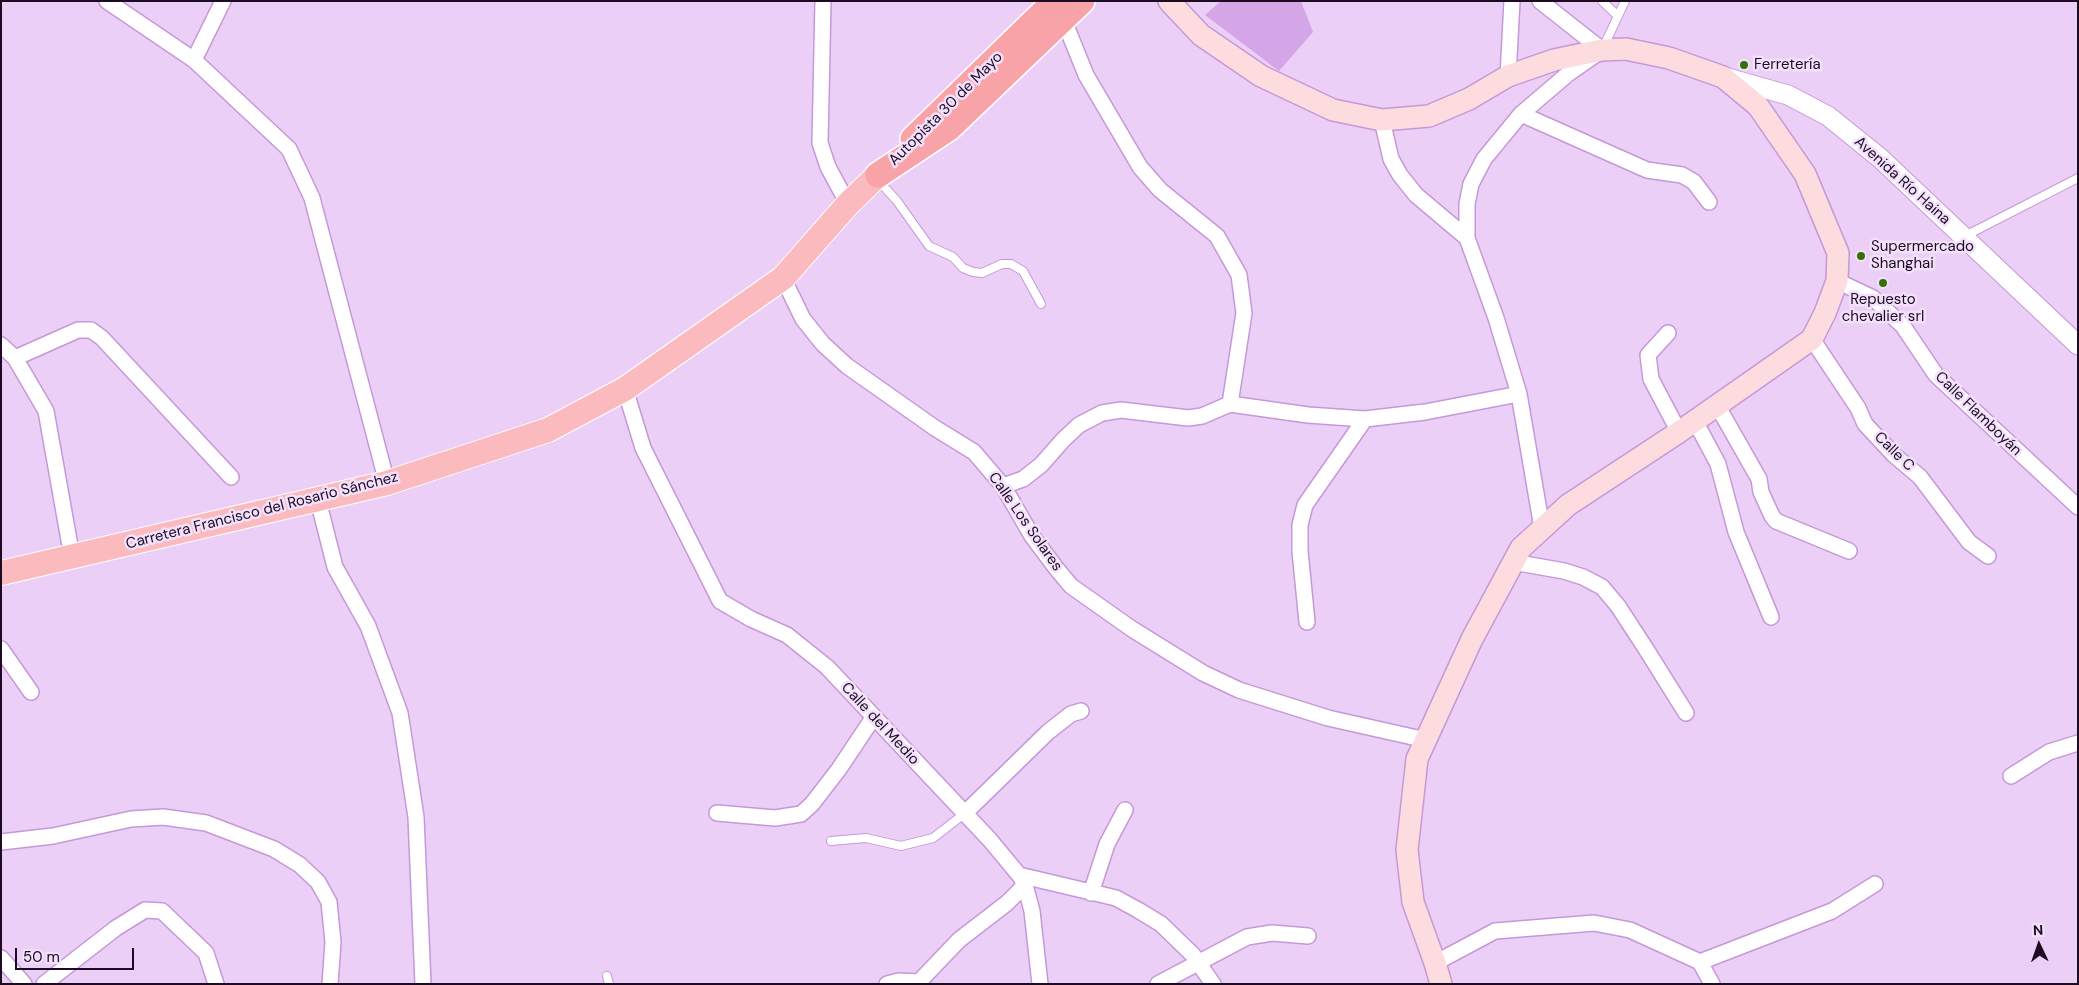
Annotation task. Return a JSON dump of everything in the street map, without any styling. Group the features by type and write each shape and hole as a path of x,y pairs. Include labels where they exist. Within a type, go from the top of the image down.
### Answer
{"highway":[{"name":"Autopista 30 de Mayo","path":"877,176 949,128 1059,10 1082,1"}],"main road":[{"path":"1169,1 1202,35 1261,76 1333,110 1382,120 1429,116 1469,99 1508,76 1554,60 1602,50 1626,49 1669,58 1722,76 1758,106 1805,174 1838,253 1837,281 1825,313 1812,339 1687,426 1568,505 1520,548 1472,639 1417,759 1407,850 1413,902 1435,963 1440,984"},
{"name":"Carretera Francisco del Rosario Sánchez","path":"1,574 387,483 548,430 625,389 783,278 848,204 877,176"}],"street":[{"path":"107,1 194,60 289,149 312,198 387,483"},
{"path":"194,60 223,1"},
{"path":"823,1 820,143 828,167 848,204"},
{"path":"1508,76 1512,1"},
{"path":"1540,1 1602,50 1569,73 1521,114 1484,159 1471,184 1467,204 1467,238 1496,318 1519,394 1542,528"},
{"path":"1059,10 1086,75 1140,167 1160,190 1218,236 1239,275 1244,312 1230,404"},
{"name":"Avenida Río Haina","path":"1722,76 1788,95 1828,116 1880,158 2078,346"},
{"path":"1521,114 1647,170 1682,175 1694,182 1709,202"},
{"path":"1382,120 1390,159 1400,175 1416,195 1467,238"},
{"name":"Calle Los Solares","path":"783,278 803,319 847,366 934,428 974,452 1003,486 1032,536 1071,586 1132,629 1203,672 1239,690 1296,710 1426,740"},
{"name":"Calle Flamboyán","path":"1837,281 1873,298 1903,326 1936,375 2078,507"},
{"path":"14,358 78,330 91,330 102,338 231,477"},
{"path":"1668,332 1648,355 1651,378 1718,464 1736,532 1771,616"},
{"name":"Calle C","path":"1812,339 1858,408 1865,424 1894,455 1920,477 1969,542 1988,556"},
{"path":"1,345 14,358 46,411 72,557"},
{"name":"Calle del Medio","path":"625,389 643,448 720,600 752,619 787,635 827,667 990,840 1022,880"},
{"path":"1003,486 1023,479 1041,465 1079,425 1102,413 1121,410 1188,418 1202,416 1230,404 1365,419 1424,412 1519,394"},
{"path":"1717,405 1759,479 1761,492 1776,521 1849,551"},
{"path":"1307,622 1300,551 1300,525 1305,505 1365,419"},
{"path":"318,500 335,567 368,626 400,713 416,817 423,984"},
{"path":"1513,562 1564,571 1583,577 1602,587 1618,606 1686,713"},
{"path":"1,649 31,692"},
{"path":"964,814 1048,732 1071,714 1081,711"},
{"path":"717,813 775,818 801,814 812,804 839,769 873,718"},
{"path":"2011,776 2049,752 2078,743"},
{"path":"1091,892 1107,844 1125,810"},
{"path":"1,842 53,836 131,819 163,816 206,824 274,849 300,865 318,882 328,902 333,942 330,984"},
{"path":"1022,880 1116,898 1161,924 1198,962 1214,984"},
{"path":"887,984 899,981 918,983 959,940 1007,903 1022,880"},
{"path":"1022,880 1032,911 1040,984"},
{"path":"1700,962 1832,911 1875,884"},
{"path":"44,984 116,928 145,910 162,911 206,953 216,984"},
{"path":"1435,963 1495,931 1594,923 1630,930 1700,962 1712,984"},
{"path":"1158,984 1247,937 1272,933 1308,936"},
{"path":"1,958 24,984"}],"lane":[{"path":"1602,1 1618,16"},
{"path":"1602,50 1624,1"},
{"path":"877,176 929,246 953,257 964,268 973,272 982,273 1002,264 1011,264 1023,271 1041,304"},
{"path":"1963,237 2078,178"},
{"path":"831,841 866,838 901,846 934,838 964,814"}],"shaded area":[{"path":"1221,1 1301,1 1313,32 1279,71 1205,15"}],"place":[{"name":"Ferretería","path":"1744,65"},
{"name":"Supermercado Shanghai","path":"1861,256"},
{"name":"Repuesto chevalier srl","path":"1883,283"}]}
